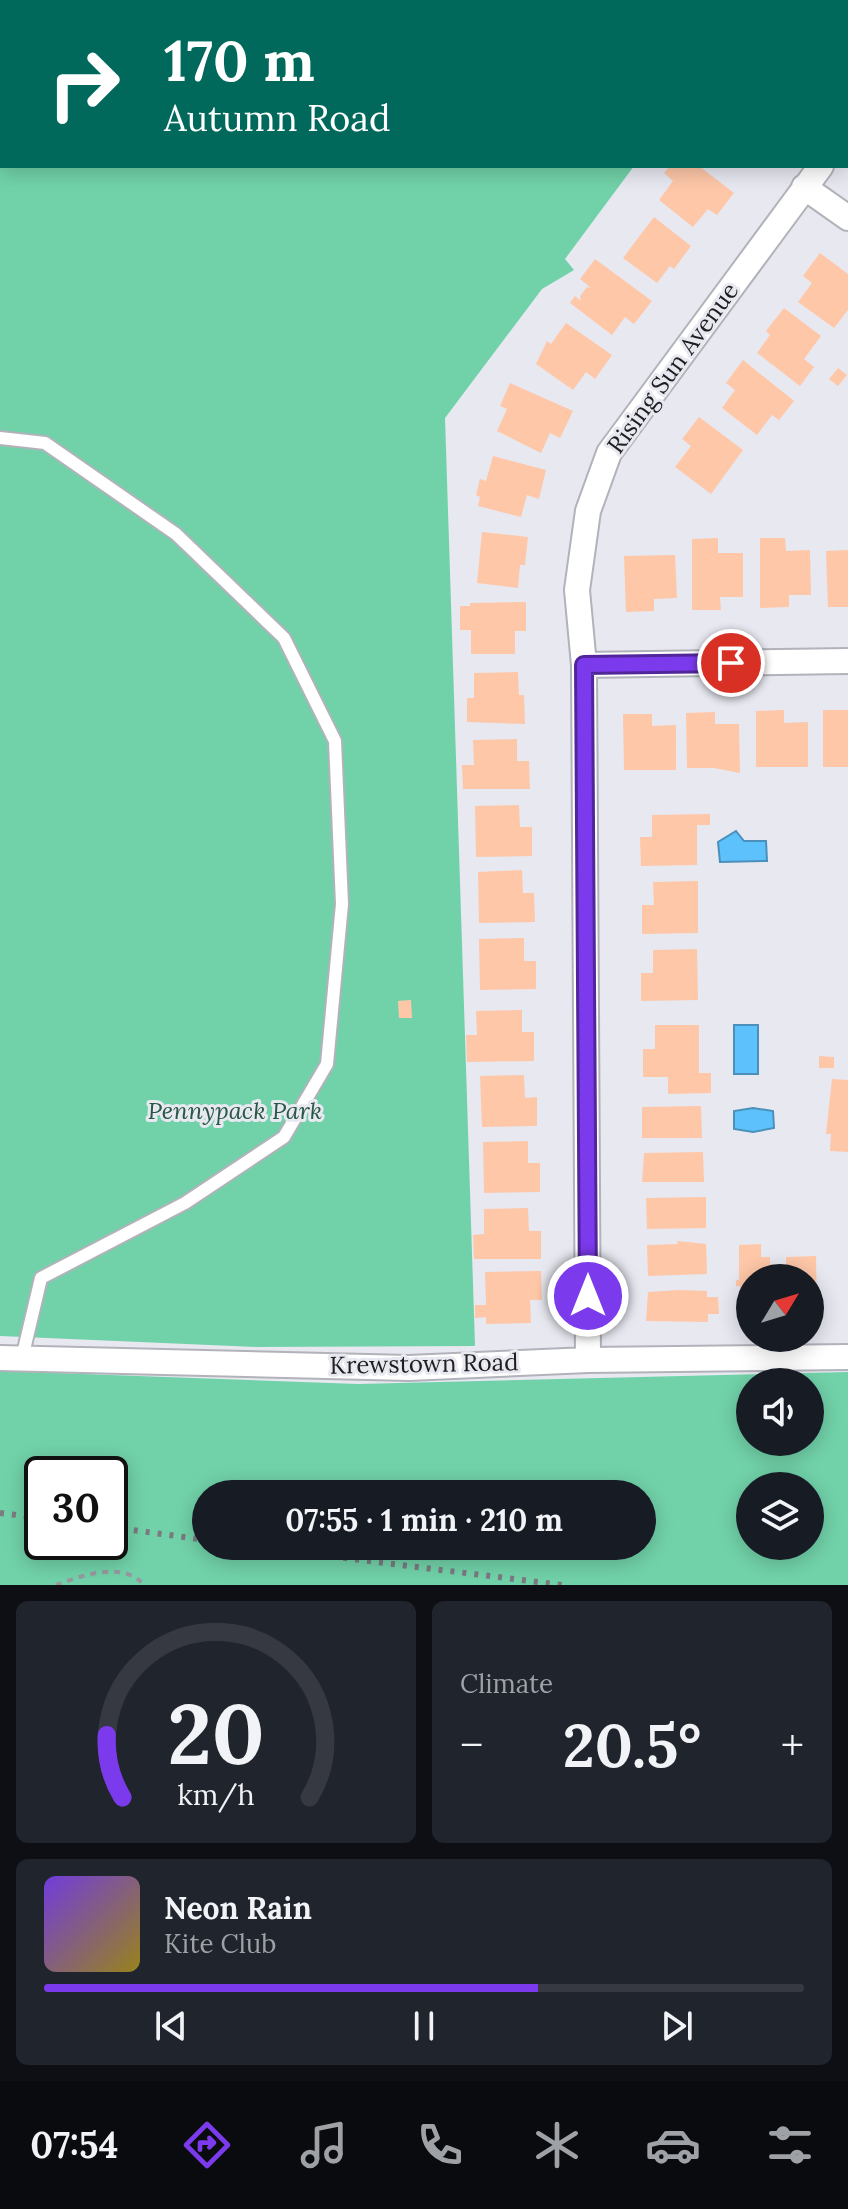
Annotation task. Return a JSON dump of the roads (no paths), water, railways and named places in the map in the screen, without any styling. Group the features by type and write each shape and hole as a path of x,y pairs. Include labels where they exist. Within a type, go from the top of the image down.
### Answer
{"street":[{"name":"Rising Sun Avenue","path":"588,1360 584,665 577,590 588,511 609,453 819,168"},
{"path":"804,187 848,218"},
{"path":"584,665 848,661"},
{"name":"Krewstown Road","path":"11,1358 409,1368 588,1360 848,1357"}],"lane":[{"path":"0,438 45,443 176,534 284,638 335,741 342,904 327,1064 284,1137 185,1203 41,1278 11,1358"}],"water":[{"path":"736,831 744,841 766,841 767,861 720,862 718,842"},
{"path":"734,1025 758,1025 758,1074 734,1074"},
{"path":"753,1108 773,1111 774,1128 753,1132 734,1129 734,1111"}],"railway":[{"path":"0,1513 24,1516"},
{"path":"128,1529 192,1538"},
{"path":"361,1560 562,1585"}],"park label":[{"name":"Pennypack Park","path":"235,1111"}]}
